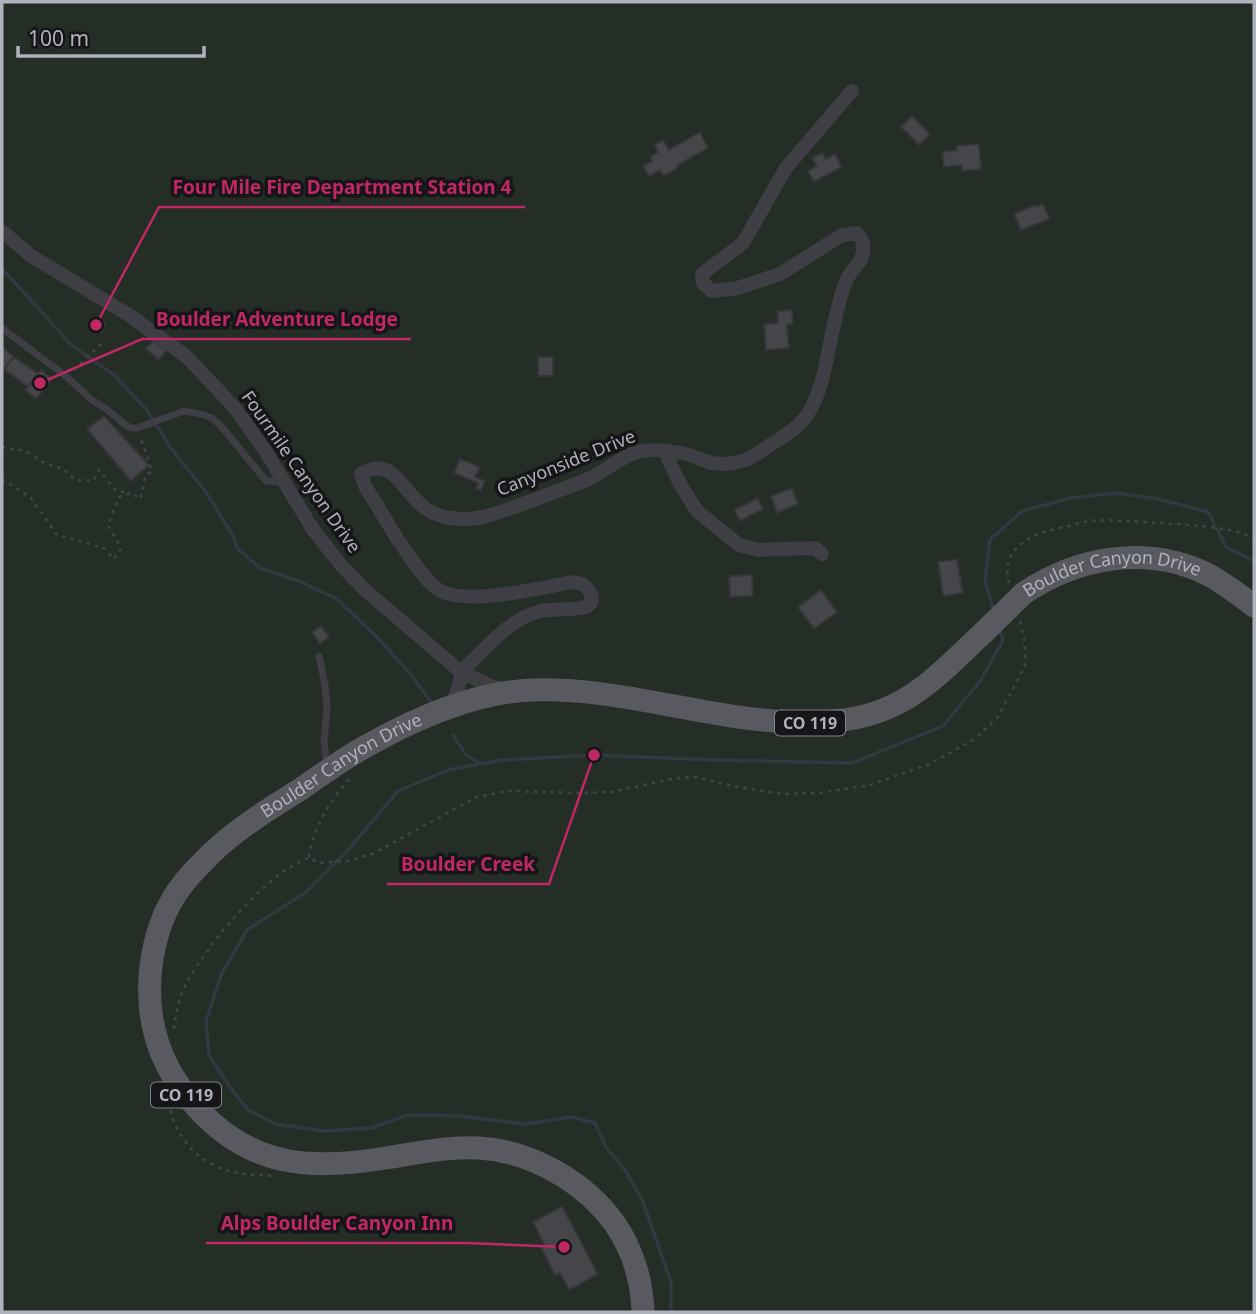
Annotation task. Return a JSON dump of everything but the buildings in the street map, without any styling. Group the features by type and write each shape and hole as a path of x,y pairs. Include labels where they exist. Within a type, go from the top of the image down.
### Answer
{"main road":[{"name":"Boulder Canyon Drive","path":"643,1312 633,1260 615,1224 592,1198 540,1164 510,1153 482,1148 459,1148 341,1164 302,1164 262,1153 239,1143 218,1128 190,1101 172,1074 156,1036 150,1004 155,943 165,915 181,886 211,853 266,811 335,778 372,743 447,709 485,697 533,690 585,692 724,716 778,722 845,720 891,707 915,693 1024,593 1054,575 1092,561 1121,557 1180,563 1226,584 1254,606"}],"street":[{"name":"Canyonside Drive","path":"461,671 516,621 545,610 586,607 591,603 592,596 588,587 572,582 489,595 452,596 437,589 395,535 369,494 361,474 378,467 390,471 430,512 452,518 475,518 572,486 630,454 643,450 686,454 710,463 745,461 803,421 821,383 836,313 849,275 860,263 864,250 863,240 857,233 842,235 780,274 738,288 712,291 703,283 702,274 743,243 786,168 852,91"},
{"name":"Fourmile Canyon Drive","path":"2,231 31,256 129,315 187,357 235,408 314,531 365,590 461,671 510,692"},
{"path":"665,452 680,484 697,510 739,545 758,550 815,548 822,554"},
{"path":"447,709 459,689 461,671"}],"lane":[{"path":"2,328 127,426 137,428 184,411 201,414 212,418 221,426 266,481 284,482"},
{"path":"319,656 327,708 324,741 335,778"}],"path":[{"path":"76,367 101,344"},
{"path":"2,447 26,452 42,462 63,468 75,480 93,481 99,470 116,491 132,493 140,499 146,475 152,471 137,428"},
{"path":"2,479 31,498 57,536 104,548 114,559 121,548 107,525 119,496 132,493"},
{"path":"1112,521 1197,525 1254,538"},
{"path":"309,858 311,841 322,819 335,778"},
{"path":"174,1029 184,987 224,929 261,890 297,862 309,858 319,863 347,861"}],"shaded area":[{"path":"2,2 1254,2 1254,1312 2,1312"}],"waterway":[{"path":"2,269 70,344 114,375 146,409 171,448 205,491 232,534 238,549 260,568 301,582 337,599 378,638 431,702"},
{"path":"994,611 985,581 990,540 1022,511 1071,498 1116,493 1158,499 1208,512 1226,547 1254,561"},
{"path":"671,1312 671,1282 643,1202 625,1170 606,1147 595,1123 572,1117 525,1124 459,1116 408,1115 371,1128 324,1131 275,1124 248,1110 209,1055 206,1021 221,975 247,930 305,893 348,850 398,791 448,770 502,760 594,755 852,763 943,726 981,680 1003,640 999,629"},
{"path":"453,735 466,755 479,763"}],"place":[{"name":"Four Mile Fire Department Station 4","path":"96,325"},
{"name":"Boulder Adventure Lodge","path":"40,383"},
{"name":"Boulder Creek","path":"594,755"},
{"name":"Alps Boulder Canyon Inn","path":"564,1247"}]}
